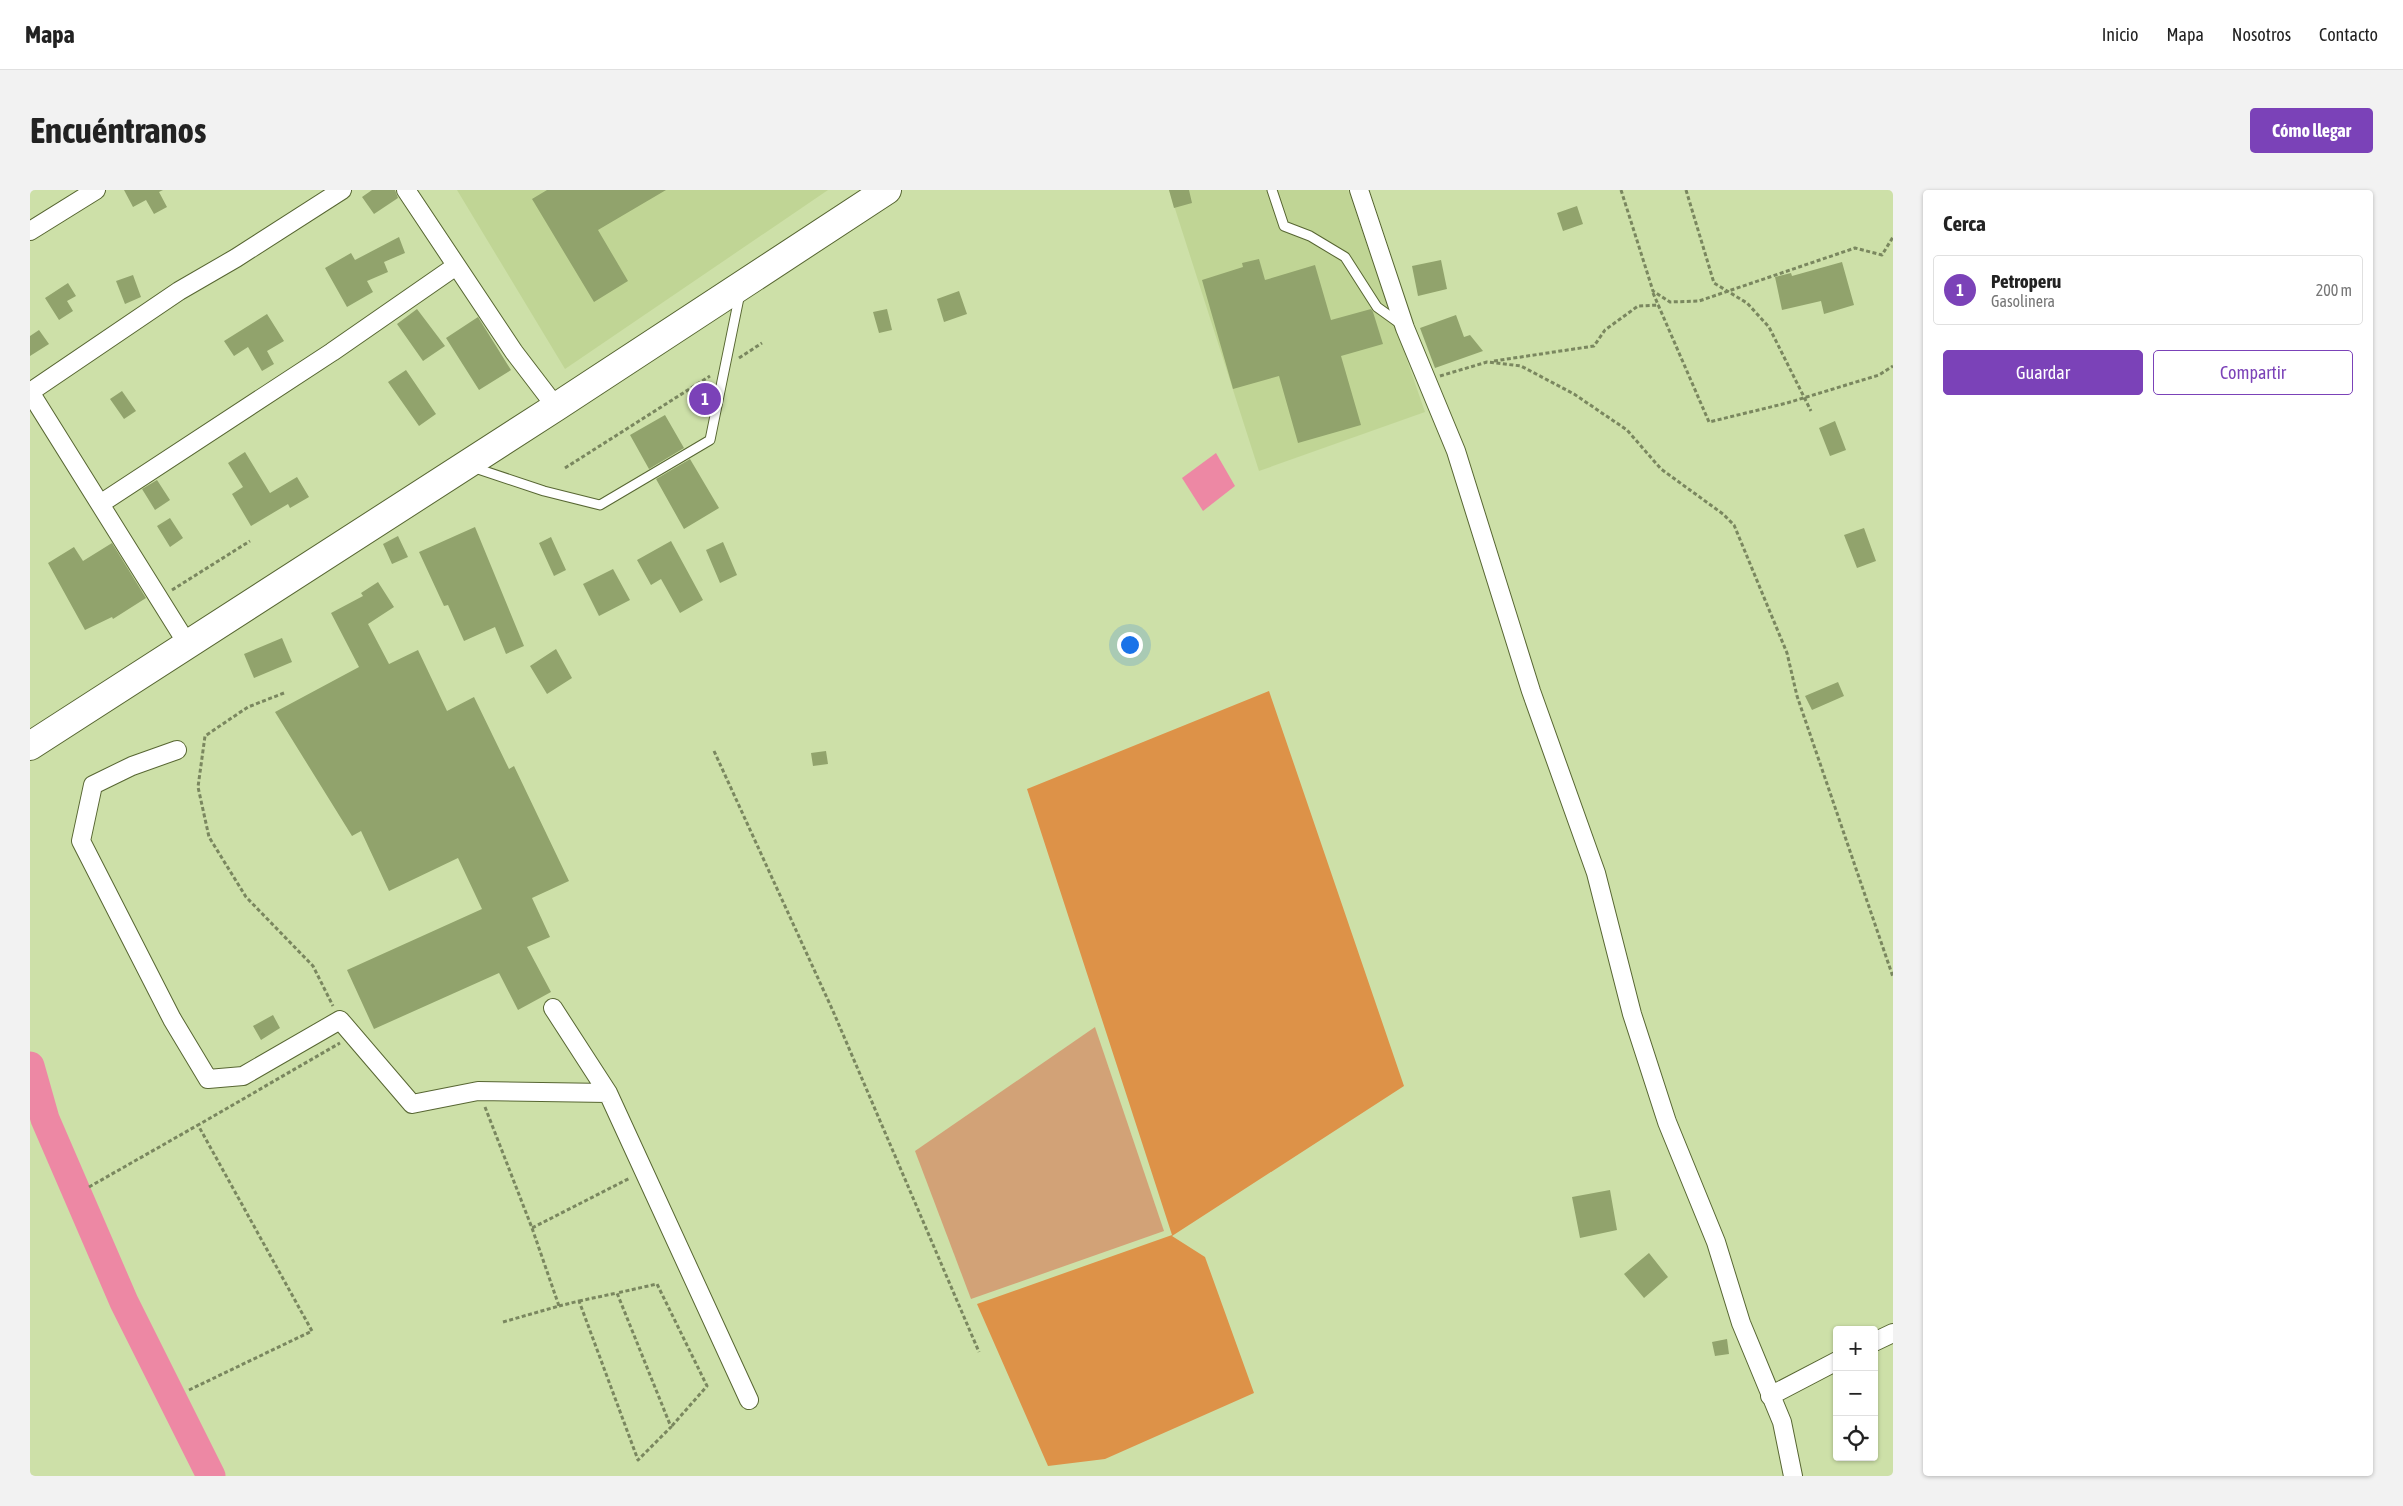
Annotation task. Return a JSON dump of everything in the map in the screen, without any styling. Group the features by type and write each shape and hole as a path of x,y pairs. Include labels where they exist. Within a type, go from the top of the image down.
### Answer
{"highway":[{"path":"30,746 467,465 887,190"}],"street":[{"path":"30,231 96,190"},
{"path":"188,645 30,392 179,291 236,258 342,190"},
{"path":"406,190 514,352 556,407"},
{"path":"1359,190 1405,328 1456,451 1530,692 1596,873 1632,1014 1666,1122 1716,1242 1741,1323 1782,1422 1793,1476"},
{"path":"100,504 332,352 456,266"},
{"path":"177,750 132,766 93,786 81,841 177,1028 208,1079 243,1076 340,1020 412,1104 478,1091 608,1093"},
{"path":"553,1008 608,1093 749,1400"},
{"path":"1878,1340 1893,1333"},
{"path":"1770,1396 1833,1364"}],"lane":[{"path":"1272,190 1284,226 1310,236 1345,257 1377,307 1405,328"},
{"path":"467,465 544,491 600,505 710,440 742,284"}],"path":[{"path":"1621,190 1653,291 1709,422 1787,403 1878,375 1893,366"},
{"path":"1686,190 1714,283 1747,303 1769,327 1811,412"},
{"path":"1653,291 1670,302 1699,301 1855,248 1882,255 1893,237"},
{"path":"1428,380 1487,362 1594,346 1606,330 1638,306 1659,305"},
{"path":"565,468 762,343"},
{"path":"1487,362 1521,366 1574,394 1627,430 1661,469 1734,524 1787,653 1797,696 1893,977"},
{"path":"159,599 250,541"},
{"path":"284,693 248,708 205,736 198,787 209,837 246,896 313,966 340,1020"},
{"path":"714,751 833,1011 979,1352"},
{"path":"89,1187 353,1035"},
{"path":"478,1091 532,1228 559,1306"},
{"path":"189,1390 312,1331 198,1125"},
{"path":"532,1228 644,1171"},
{"path":"503,1322 578,1301 657,1284 707,1386 671,1427 638,1460 578,1301"},
{"path":"617,1294 671,1427"}],"shaded area":[{"path":"457,190 828,190 565,369"},
{"path":"1169,190 1348,190 1425,412 1259,471"},
{"path":"1216,453 1235,486 1203,511 1182,478"},
{"path":"1269,691 1404,1086 1172,1236 1205,1257 1254,1393 1105,1459 1048,1466 977,1304 1172,1235 1027,789"},
{"path":"1095,1027 1164,1231 971,1299 915,1151"}],"building":[{"path":"124,190 163,190 159,192 167,207 154,214 146,200 133,207"},
{"path":"372,190 395,190 398,198 374,214 362,197"},
{"path":"547,190 666,190 598,230 628,281 594,302 532,199"},
{"path":"1169,190 1189,190 1192,203 1174,208"},
{"path":"1577,206 1583,224 1563,231 1557,213"},
{"path":"399,237 405,253 384,262 388,272 367,281 373,292 347,307 325,268 351,253 355,260"},
{"path":"1259,259 1265,280 1315,265 1331,320 1371,309 1373,312 1383,344 1341,356 1361,425 1298,443 1279,376 1233,389 1202,280 1243,267 1242,263"},
{"path":"1441,260 1447,289 1418,296 1412,266"},
{"path":"1842,262 1854,305 1824,314 1821,301 1782,310 1775,277 1791,273 1792,276"},
{"path":"133,275 141,297 125,304 116,281"},
{"path":"68,283 76,296 67,301 73,311 59,320 45,298"},
{"path":"959,291 967,314 944,322 937,299"},
{"path":"417,309 445,346 423,361 397,324"},
{"path":"887,309 892,330 879,333 873,312"},
{"path":"267,314 284,341 267,351 274,364 262,371 248,347 234,356 224,341"},
{"path":"1456,315 1464,337 1470,335 1483,351 1435,368 1420,328"},
{"path":"478,317 511,370 479,390 446,338"},
{"path":"39,330 49,344 30,356 30,336"},
{"path":"406,370 436,414 419,426 388,382"},
{"path":"122,391 136,411 124,419 110,399"},
{"path":"665,415 684,448 649,469 630,435"},
{"path":"1835,421 1846,450 1830,456 1819,428"},
{"path":"245,452 270,493 297,477 309,497 290,508 288,504 251,526 232,494 243,487 228,463"},
{"path":"690,459 719,508 684,529 656,479"},
{"path":"157,480 170,500 155,510 142,489"},
{"path":"170,518 183,538 170,547 157,526"},
{"path":"475,527 524,646 506,654 495,627 464,641 448,605 444,606 419,552"},
{"path":"1864,528 1876,561 1857,568 1844,535"},
{"path":"398,536 408,557 392,564 383,544"},
{"path":"551,537 566,570 554,576 539,543"},
{"path":"671,541 703,600 680,613 661,579 651,585 637,560"},
{"path":"723,542 737,575 720,583 706,550"},
{"path":"112,543 146,598 113,619 112,617 85,630 48,563 74,547 83,561"},
{"path":"613,569 630,600 599,616 583,584"},
{"path":"378,582 394,607 368,624 389,664 418,650 447,711 474,697 509,769 514,766 569,881 532,898 550,937 527,947 551,992 518,1010 499,973 374,1029 347,970 482,909 458,858 389,891 361,831 352,836 275,712 359,667 331,613 363,596 361,593"},
{"path":"282,638 292,662 254,678 244,654"},
{"path":"556,649 572,678 547,694 530,666"},
{"path":"1838,682 1844,696 1812,710 1805,696"},
{"path":"826,751 828,764 813,766 811,753"},
{"path":"273,1015 280,1028 261,1040 253,1026"},
{"path":"1610,1190 1617,1230 1580,1238 1572,1197"},
{"path":"1649,1253 1668,1277 1644,1298 1624,1274"},
{"path":"1727,1339 1729,1354 1715,1356 1712,1342"}],"waterway":[{"path":"30,1066 45,1119 124,1302 211,1476"}],"place":[{"name":"Petroperu","path":"705,399"}]}
